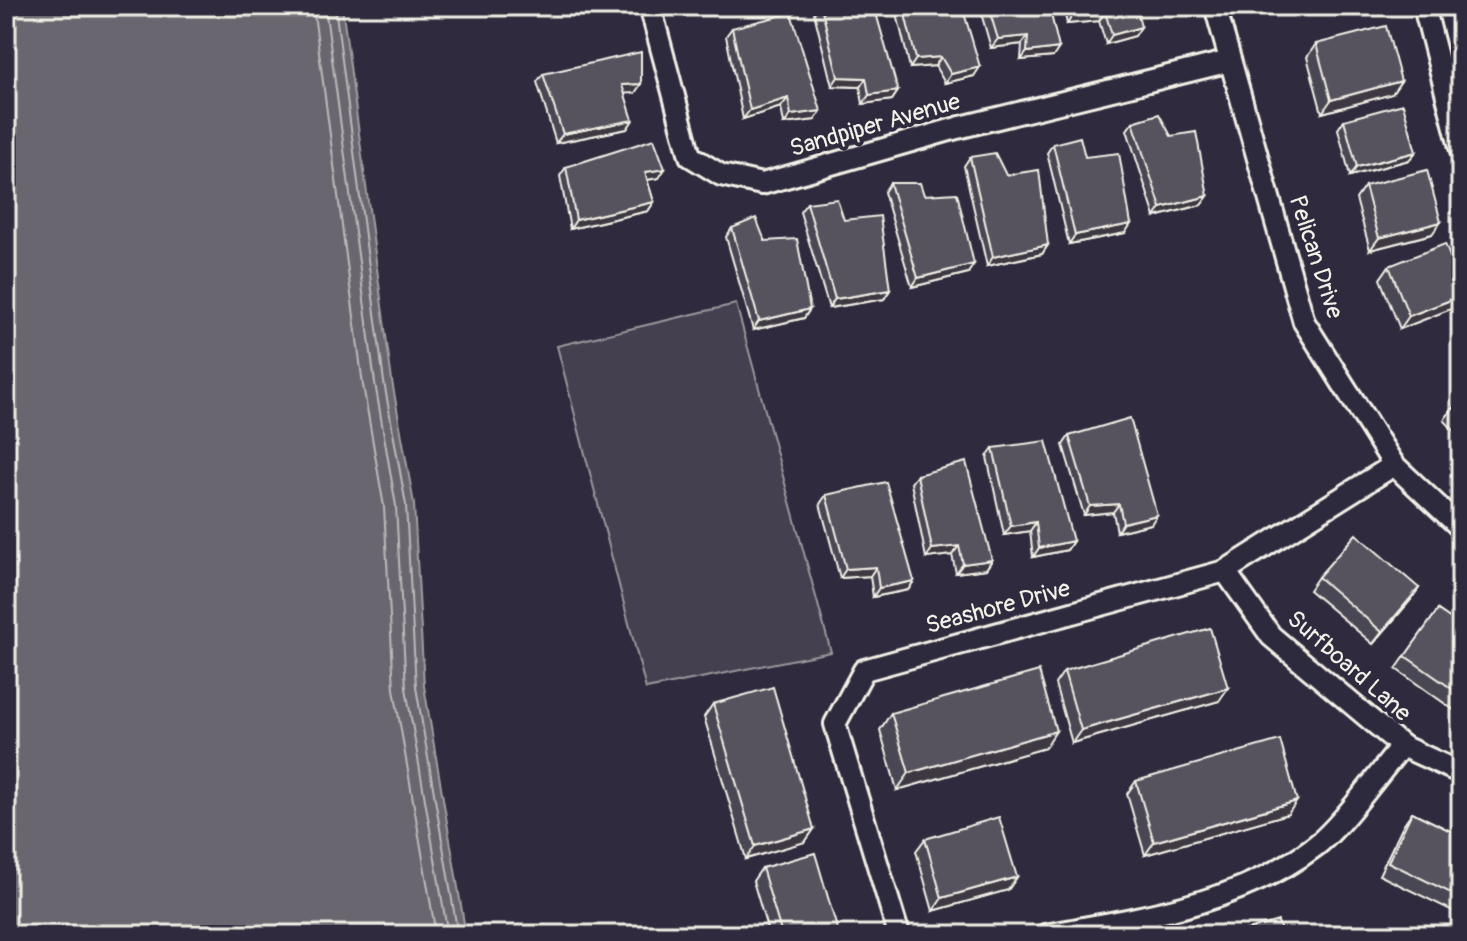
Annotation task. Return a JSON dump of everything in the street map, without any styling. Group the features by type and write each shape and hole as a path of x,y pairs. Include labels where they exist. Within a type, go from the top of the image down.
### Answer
{"street":[{"name":"Sandpiper Avenue","path":"650,6 690,156 721,175 762,184 957,128 1230,61"},
{"name":"Pelican Drive","path":"1215,6 1304,322 1394,465 1461,528"},
{"path":"1424,6 1461,151"},
{"name":"Seashore Drive","path":"899,935 835,724 864,670 1225,571 1394,465"},
{"name":"Surfboard Lane","path":"1225,571 1271,636 1402,746 1461,773"},
{"path":"1045,935 1142,917 1240,891 1316,846 1402,746"}],"shaded area":[{"path":"736,304 831,652 646,689 557,346"}],"water":[{"path":"6,6 342,6 392,381 414,504 424,686 466,935 6,935"}],"building":[{"path":"821,6 874,6 898,91 869,95 866,78 838,77"},
{"path":"903,6 962,6 980,67 951,74 941,57 916,59"},
{"path":"988,6 1049,6 1059,48 1027,52 1028,36 998,39"},
{"path":"1071,6 1136,6 1141,27 1112,35 1105,12 1073,15"},
{"path":"791,13 821,111 791,115 788,98 750,110 732,28"},
{"path":"1386,26 1401,81 1331,100 1316,44"},
{"path":"641,52 641,84 622,85 633,120 563,134 543,74"},
{"path":"1403,104 1416,152 1357,167 1344,120"},
{"path":"1159,114 1171,136 1196,132 1208,196 1161,208 1133,122"},
{"path":"1080,137 1085,157 1119,153 1131,224 1075,235 1053,144"},
{"path":"654,139 665,169 645,172 654,202 576,220 566,167"},
{"path":"995,153 1006,175 1039,170 1048,245 993,257 970,157"},
{"path":"1427,170 1441,222 1379,238 1365,186"},
{"path":"890,183 920,183 924,195 957,193 974,264 918,278"},
{"path":"837,199 844,220 880,216 890,290 835,299 807,203"},
{"path":"756,218 765,241 797,239 810,309 759,321 732,228"},
{"path":"1445,244 1461,284 1461,296 1409,316 1389,266"},
{"path":"1461,399 1461,416 1453,408"},
{"path":"1130,418 1157,515 1123,523 1119,504 1090,506 1069,436"},
{"path":"1046,441 1073,541 1039,548 1036,522 1011,526 993,448"},
{"path":"966,462 992,560 963,564 959,546 932,549 917,475"},
{"path":"886,482 914,581 879,588 876,567 846,569 826,495"},
{"path":"1356,534 1419,588 1382,632 1318,577"},
{"path":"1438,610 1461,626 1461,695 1405,656"},
{"path":"1210,628 1228,688 1081,730 1064,671"},
{"path":"1039,671 1056,731 909,773 891,713"},
{"path":"773,687 814,829 755,846 713,704"},
{"path":"1280,740 1297,801 1154,842 1136,781"},
{"path":"1412,812 1461,836 1461,898 1388,862"},
{"path":"999,817 1017,877 942,898 925,839"},
{"path":"815,853 839,935 782,935 762,868"},
{"path":"1278,921 1282,935 1230,935"}]}
